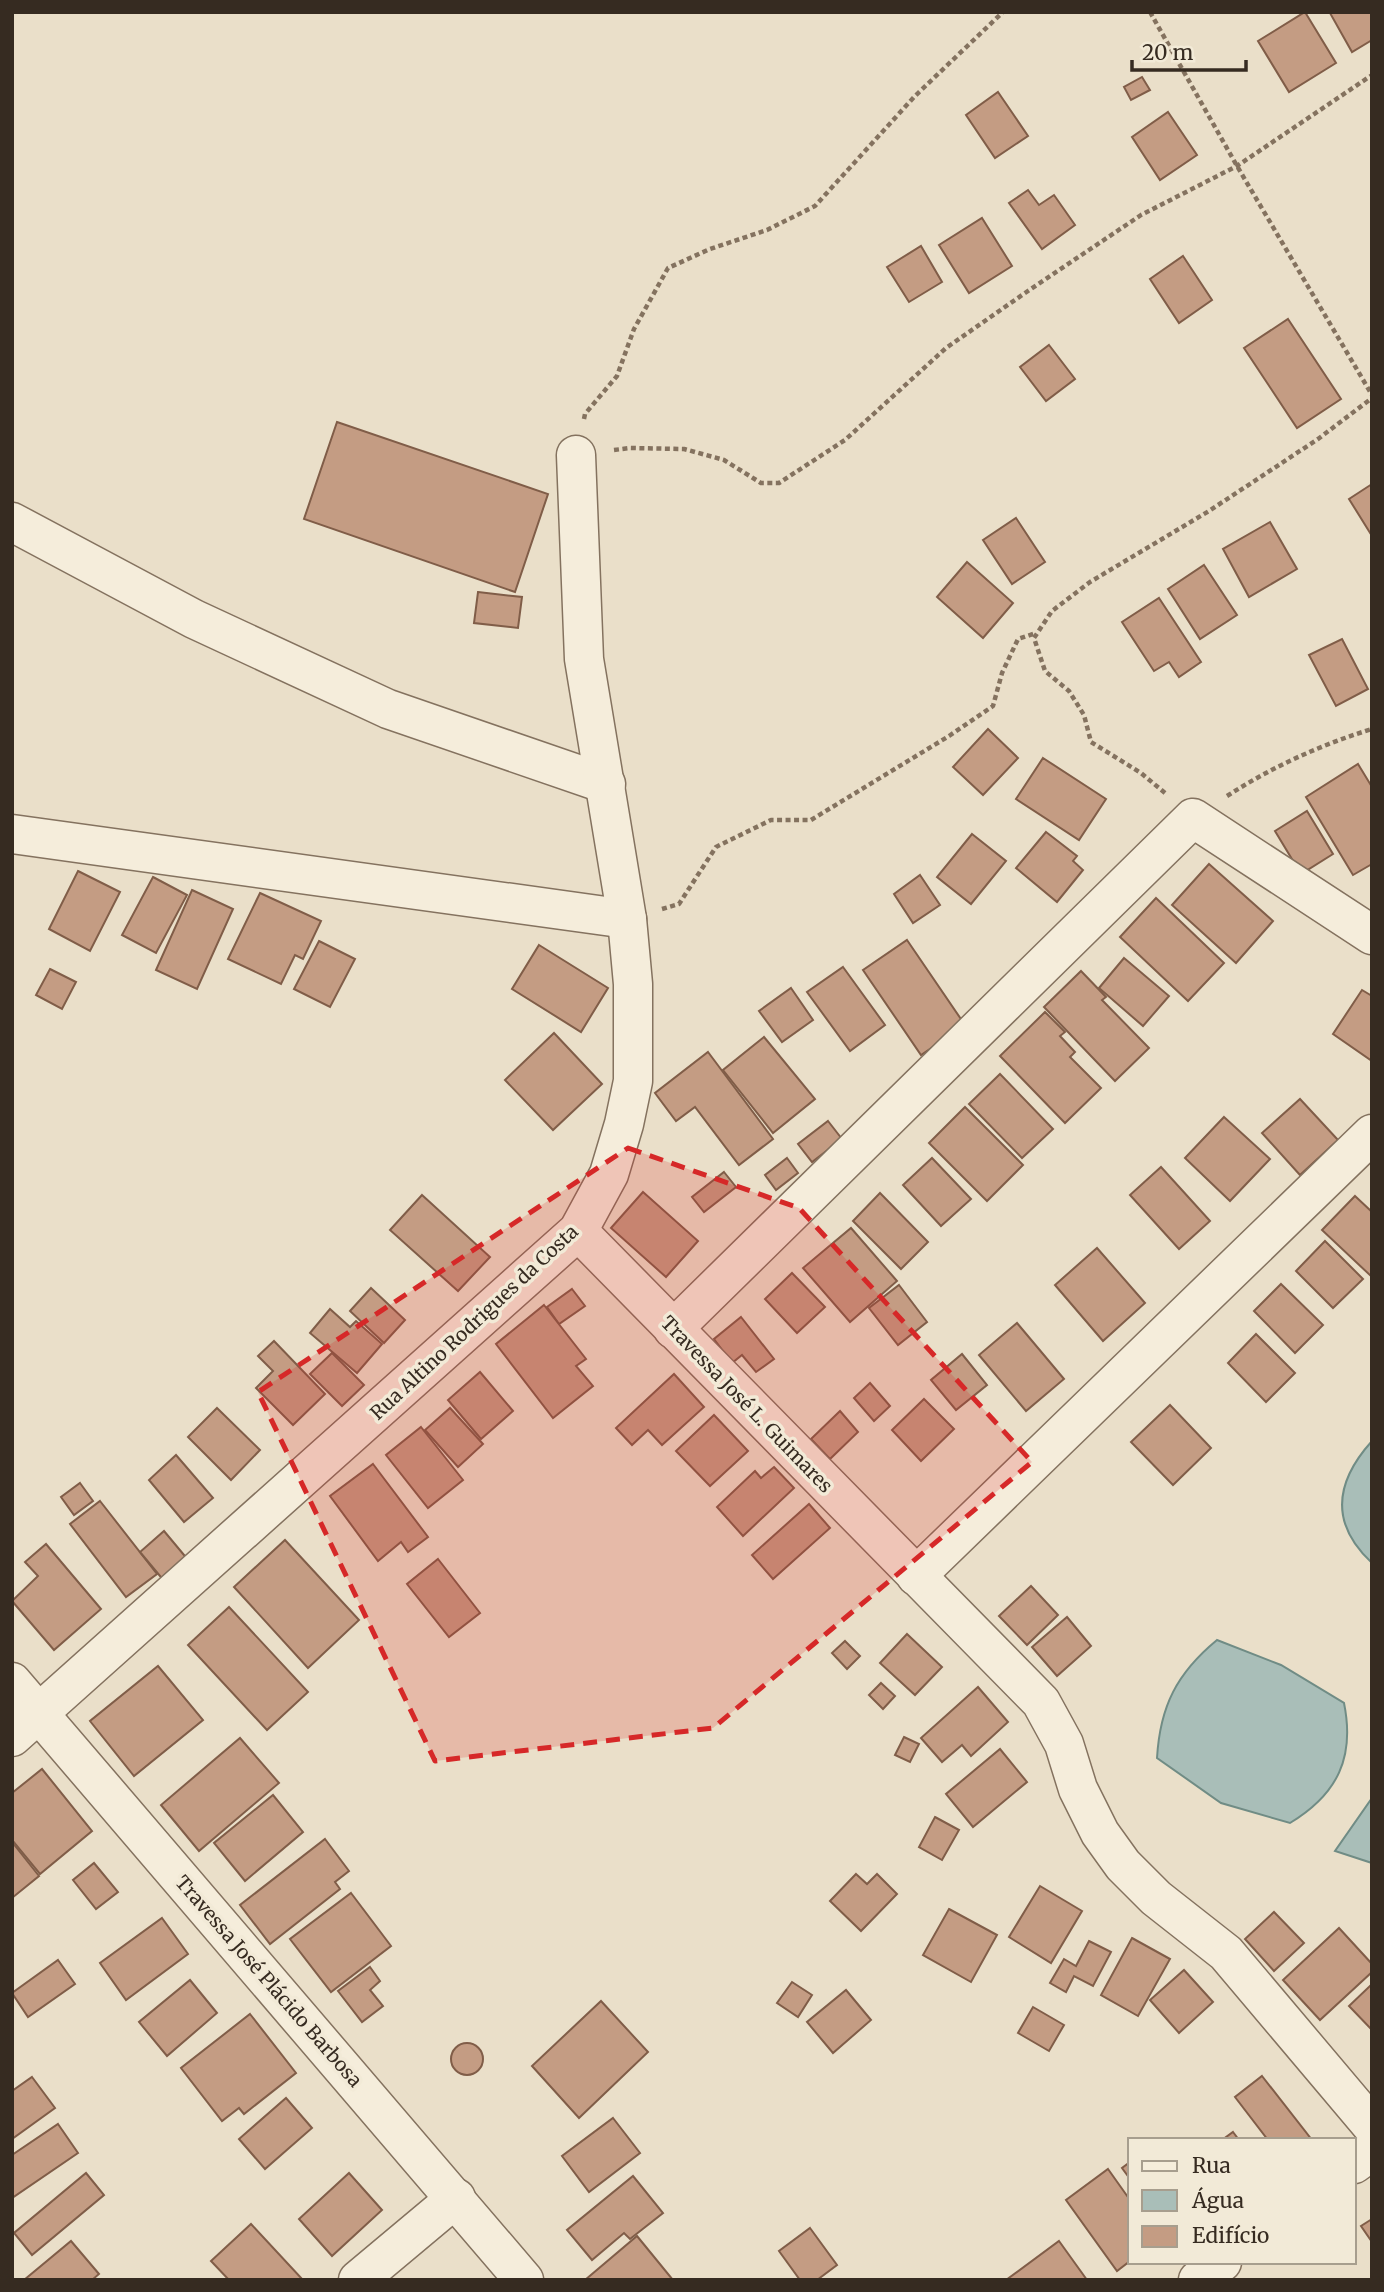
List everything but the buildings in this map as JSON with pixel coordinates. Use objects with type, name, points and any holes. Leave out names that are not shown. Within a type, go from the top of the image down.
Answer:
[{"type":"street","name":"Rua Altino Rodrigues da Costa","points":[[26,1726],[578,1231],[610,1174],[633,1081],[633,984],[628,919],[584,659],[576,455]]},
{"type":"street","points":[[12,522],[194,618],[388,709],[606,784]]},
{"type":"street","points":[[673,1329],[1193,818],[1372,935]]},
{"type":"street","points":[[12,834],[628,919]]},
{"type":"street","points":[[916,1576],[1372,1134]]},
{"type":"street","name":"Travessa José L. Guimares","points":[[578,1231],[1041,1702],[1064,1744],[1078,1789],[1100,1833],[1123,1865],[1156,1898],[1226,1953],[1372,2126]]},
{"type":"street","name":"Travessa José Plácido Barbosa","points":[[12,1682],[26,1726],[456,2198],[524,2280]]},
{"type":"street","points":[[1356,2163],[1372,2151]]},
{"type":"street","points":[[358,2280],[456,2198]]},
{"type":"street","points":[[1198,2280],[1219,2264]]},
{"type":"path","points":[[1003,12],[915,96],[816,206],[767,230],[710,249],[668,268],[634,329],[617,376],[585,414],[576,455],[631,448],[684,449],[724,460],[761,483],[779,483],[845,440],[946,348],[1025,293],[1141,215],[1237,166],[1372,75]]},
{"type":"path","points":[[1150,12],[1372,396],[1318,439],[1209,511],[1090,582],[1052,611],[1034,638],[1045,671],[1069,691],[1084,715],[1091,742],[1141,773],[1193,818],[1257,777],[1329,742],[1372,729]]},
{"type":"path","points":[[628,919],[679,904],[716,847],[771,820],[811,820],[993,706],[1002,673],[1018,639],[1038,632]]},
{"type":"highlighted area","points":[[628,1148],[799,1208],[1032,1462],[713,1728],[435,1761],[258,1392]]},
{"type":"water","points":[[1372,1441],[1372,1563],[1349,1533],[1343,1518],[1342,1502],[1350,1472]]},
{"type":"water","points":[[1217,1640],[1281,1665],[1344,1703],[1347,1740],[1339,1772],[1320,1800],[1290,1823],[1221,1803],[1157,1758],[1162,1722],[1173,1692],[1191,1665]]},
{"type":"water","points":[[1372,1798],[1372,1863],[1335,1851]]}]
